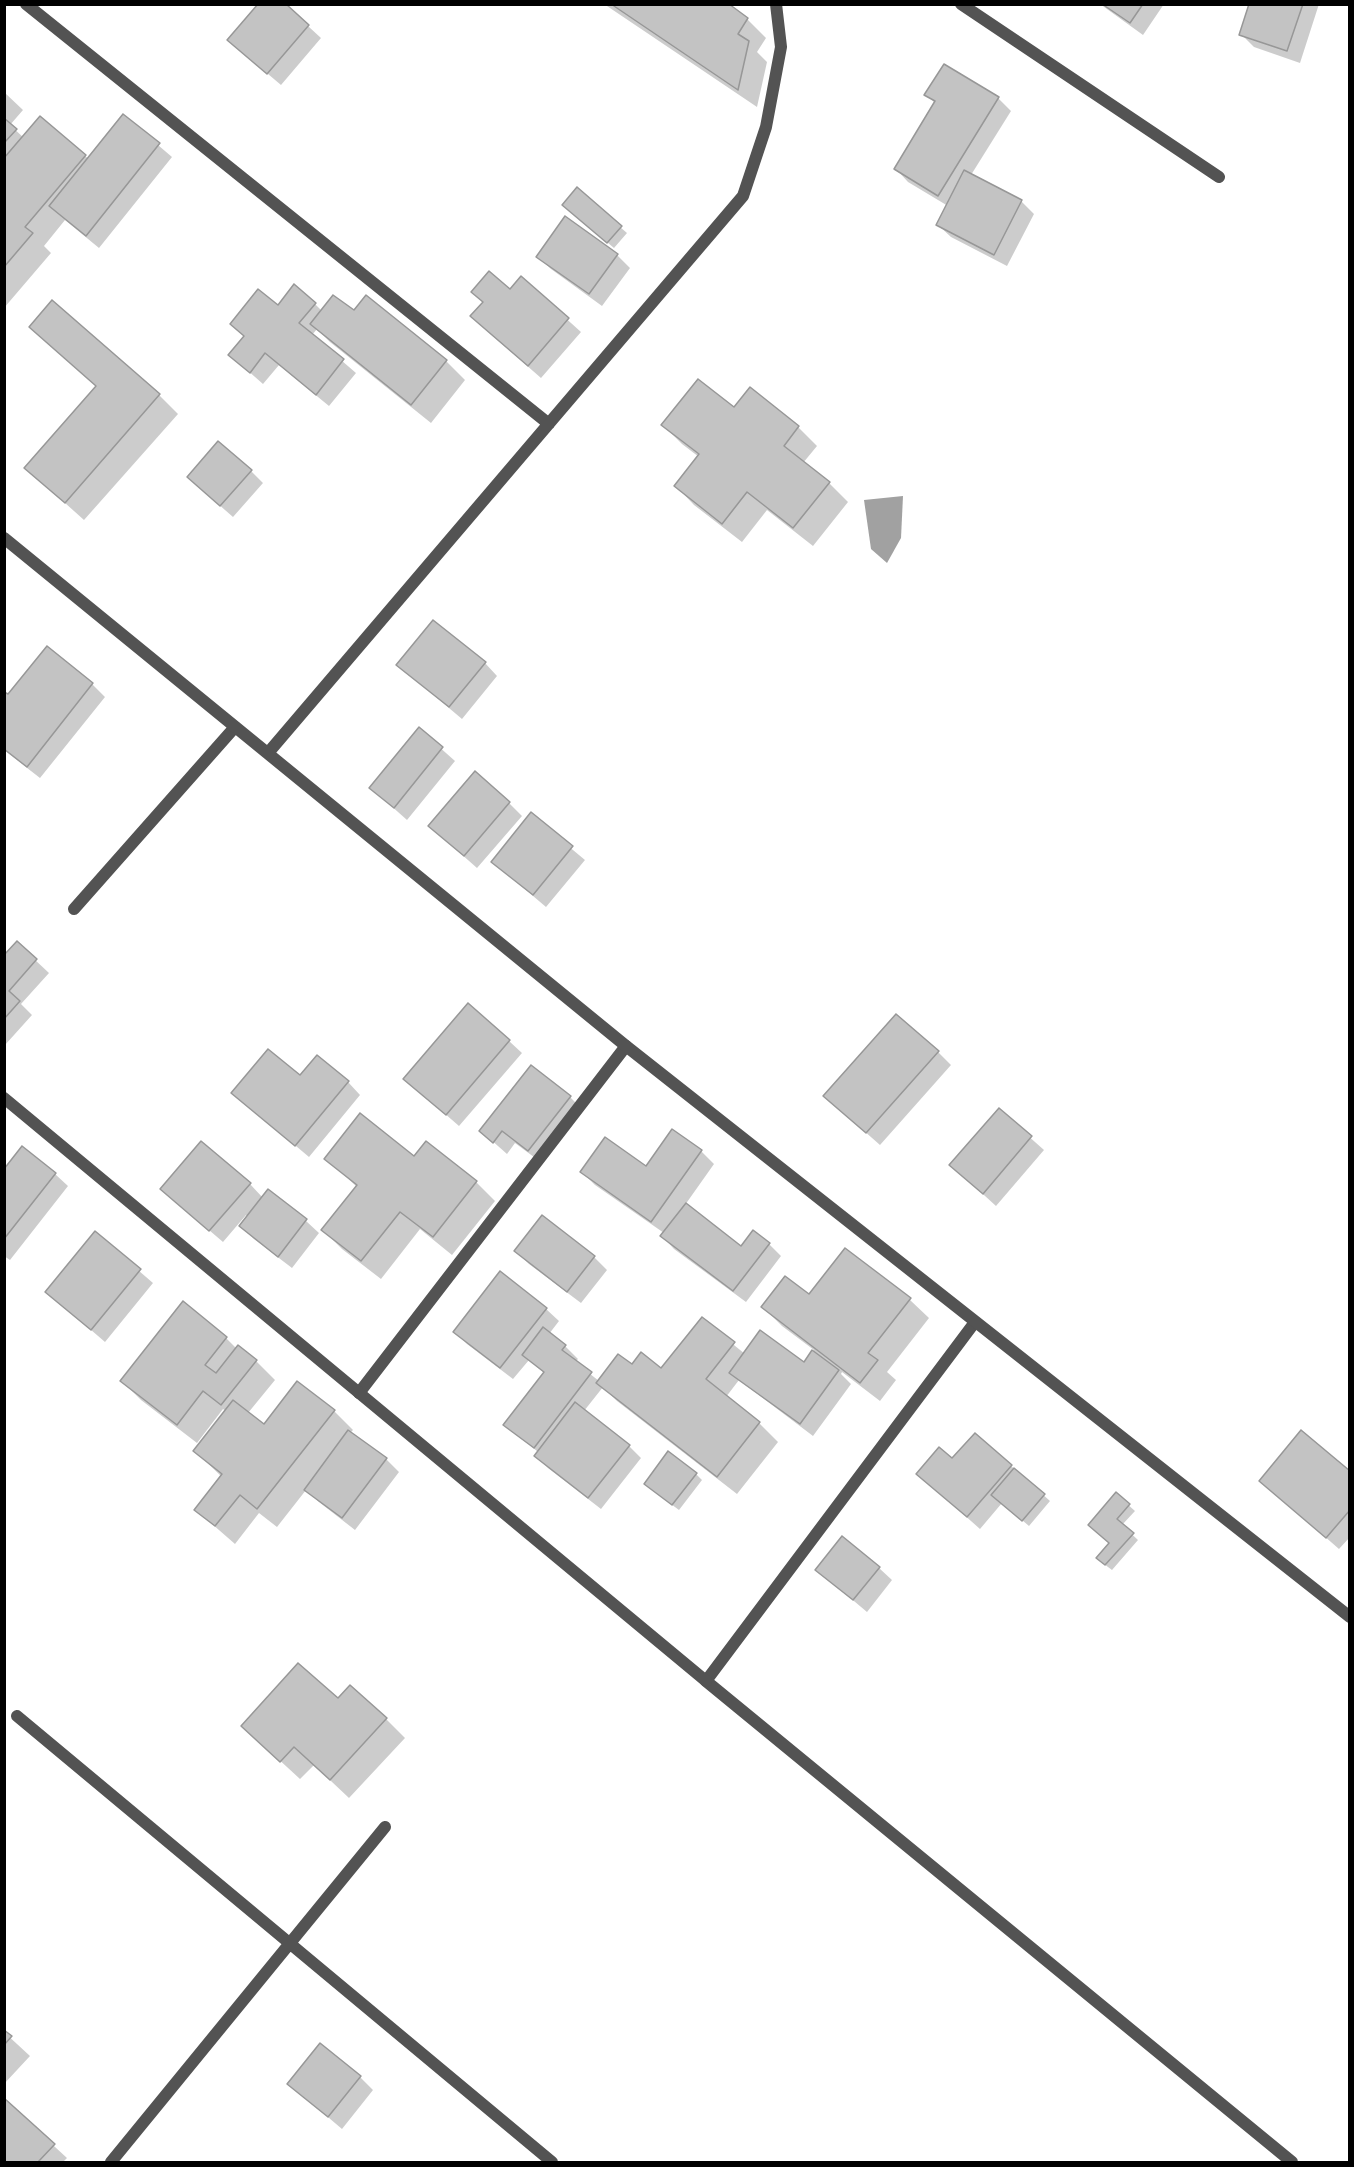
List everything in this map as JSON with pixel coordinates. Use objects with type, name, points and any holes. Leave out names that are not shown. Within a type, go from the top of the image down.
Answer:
[{"type":"street","points":[[26,4],[549,424]]},
{"type":"street","points":[[268,753],[743,196],[766,127],[781,47],[776,4]]},
{"type":"street","points":[[961,4],[1219,177]]},
{"type":"street","points":[[4,538],[626,1046],[1350,1617]]},
{"type":"street","points":[[74,909],[235,727]]},
{"type":"street","points":[[359,1393],[626,1046]]},
{"type":"street","points":[[4,1098],[706,1681],[1293,2163]]},
{"type":"street","points":[[706,1681],[975,1322]]},
{"type":"street","points":[[17,1716],[552,2163]]},
{"type":"street","points":[[111,2163],[385,1827]]},
{"type":"shaded area","points":[[903,496],[901,538],[887,563],[871,549],[864,500]]},
{"type":"building","points":[[258,4],[286,4],[309,25],[267,74],[227,40]]},
{"type":"building","points":[[611,4],[729,4],[748,18],[738,34],[749,41],[738,90]]},
{"type":"building","points":[[1102,4],[1143,4],[1130,23]]},
{"type":"building","points":[[1249,4],[1303,4],[1287,51],[1239,35]]},
{"type":"building","points":[[944,64],[999,97],[938,196],[894,169],[935,101],[924,95]]},
{"type":"building","points":[[123,114],[160,143],[86,236],[49,206]]},
{"type":"building","points":[[40,116],[86,155],[25,227],[33,233],[4,267],[4,158]]},
{"type":"building","points":[[4,118],[17,129],[4,143]]},
{"type":"building","points":[[964,170],[1022,200],[994,255],[936,225]]},
{"type":"building","points":[[577,187],[622,226],[607,243],[562,205]]},
{"type":"building","points":[[565,216],[618,254],[589,294],[536,257]]},
{"type":"building","points":[[489,271],[510,289],[521,276],[569,318],[528,366],[470,316],[483,302],[471,292]]},
{"type":"building","points":[[294,284],[316,303],[299,323],[344,359],[316,395],[265,353],[250,373],[228,355],[244,336],[230,324],[258,289],[278,305]]},
{"type":"building","points":[[333,295],[354,310],[366,295],[447,360],[411,405],[310,324]]},
{"type":"building","points":[[52,300],[160,394],[65,503],[24,468],[96,386],[29,327]]},
{"type":"building","points":[[698,379],[734,407],[750,387],[799,426],[784,446],[830,482],[793,528],[747,492],[722,524],[674,486],[699,454],[661,425]]},
{"type":"building","points":[[218,441],[252,470],[220,506],[187,477]]},
{"type":"building","points":[[433,620],[486,662],[449,707],[396,665]]},
{"type":"building","points":[[47,646],[93,683],[27,767],[4,749],[4,692],[8,694]]},
{"type":"building","points":[[419,727],[443,747],[394,808],[369,788]]},
{"type":"building","points":[[475,771],[510,802],[464,856],[428,826]]},
{"type":"building","points":[[531,812],[573,846],[533,895],[491,862]]},
{"type":"building","points":[[17,941],[37,959],[9,991],[20,1001],[4,1019],[4,955]]},
{"type":"building","points":[[468,1003],[510,1040],[446,1115],[403,1079]]},
{"type":"building","points":[[896,1014],[939,1051],[866,1133],[823,1096]]},
{"type":"building","points":[[268,1049],[300,1075],[317,1055],[349,1081],[295,1146],[231,1093]]},
{"type":"building","points":[[531,1065],[571,1096],[528,1151],[502,1131],[493,1143],[479,1131]]},
{"type":"building","points":[[999,1108],[1032,1136],[983,1194],[949,1165]]},
{"type":"building","points":[[360,1113],[414,1156],[426,1141],[477,1181],[433,1237],[400,1212],[361,1261],[321,1230],[357,1185],[324,1159]]},
{"type":"building","points":[[672,1129],[702,1150],[651,1222],[580,1172],[605,1137],[646,1166]]},
{"type":"building","points":[[201,1141],[251,1183],[209,1231],[160,1189]]},
{"type":"building","points":[[22,1146],[56,1173],[4,1239],[4,1169]]},
{"type":"building","points":[[268,1189],[307,1219],[278,1257],[239,1226]]},
{"type":"building","points":[[686,1203],[741,1246],[753,1230],[770,1243],[733,1291],[660,1236]]},
{"type":"building","points":[[542,1215],[595,1256],[567,1292],[514,1251]]},
{"type":"building","points":[[95,1231],[141,1269],[91,1330],[45,1292]]},
{"type":"building","points":[[845,1248],[911,1298],[868,1353],[878,1360],[860,1383],[761,1307],[785,1276],[809,1294]]},
{"type":"building","points":[[500,1271],[547,1308],[500,1368],[453,1332]]},
{"type":"building","points":[[183,1301],[227,1337],[205,1365],[216,1373],[238,1345],[257,1360],[221,1405],[203,1391],[177,1425],[120,1381]]},
{"type":"building","points":[[702,1317],[735,1342],[706,1379],[760,1422],[717,1477],[596,1383],[618,1354],[632,1364],[641,1352],[661,1368]]},
{"type":"building","points":[[543,1327],[566,1345],[562,1350],[592,1372],[534,1448],[503,1425],[544,1372],[522,1355]]},
{"type":"building","points":[[760,1330],[804,1362],[812,1350],[839,1370],[800,1424],[729,1373]]},
{"type":"building","points":[[297,1381],[335,1410],[257,1509],[240,1495],[215,1526],[194,1510],[222,1474],[193,1451],[233,1400],[264,1424]]},
{"type":"building","points":[[575,1402],[630,1445],[588,1498],[534,1456]]},
{"type":"building","points":[[348,1430],[387,1458],[342,1518],[304,1490]]},
{"type":"building","points":[[1301,1430],[1350,1471],[1350,1510],[1326,1538],[1259,1481]]},
{"type":"building","points":[[975,1433],[1012,1465],[967,1517],[916,1474],[939,1447],[952,1458]]},
{"type":"building","points":[[668,1451],[697,1473],[672,1505],[644,1484]]},
{"type":"building","points":[[1014,1468],[1045,1494],[1022,1521],[991,1495]]},
{"type":"building","points":[[1116,1492],[1130,1504],[1117,1519],[1134,1533],[1105,1565],[1096,1558],[1109,1543],[1088,1525]]},
{"type":"building","points":[[842,1536],[880,1567],[853,1600],[815,1570]]},
{"type":"building","points":[[298,1663],[338,1698],[350,1685],[387,1718],[330,1780],[294,1747],[280,1762],[241,1726]]},
{"type":"building","points":[[4,2030],[12,2036],[4,2045]]},
{"type":"building","points":[[320,2043],[361,2076],[328,2117],[287,2084]]},
{"type":"building","points":[[4,2098],[55,2144],[38,2162],[4,2162]]}]
